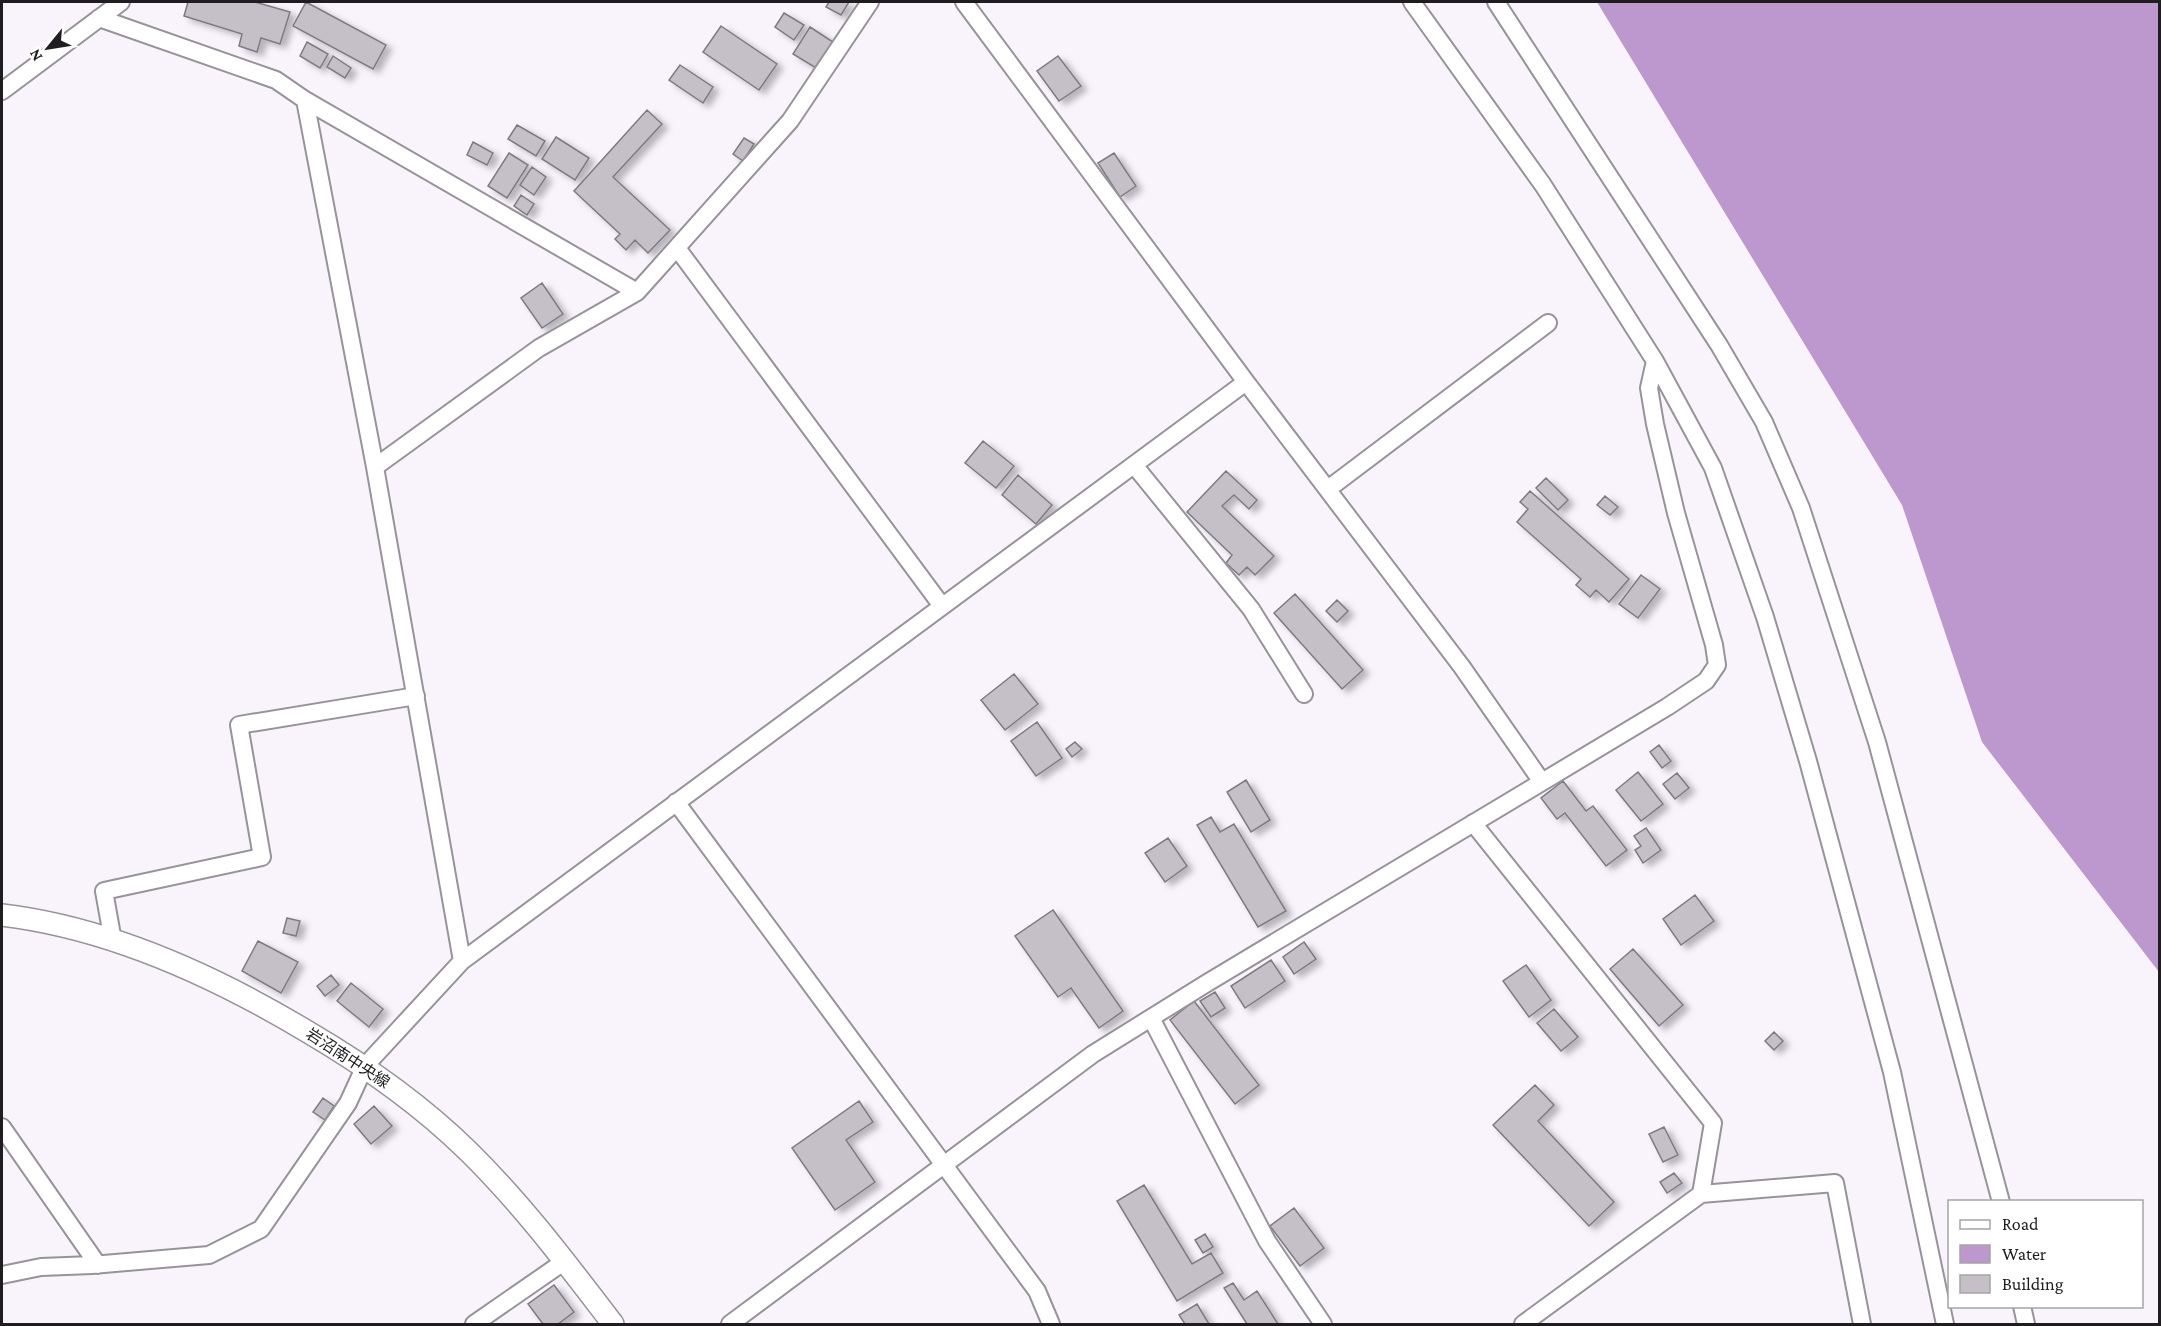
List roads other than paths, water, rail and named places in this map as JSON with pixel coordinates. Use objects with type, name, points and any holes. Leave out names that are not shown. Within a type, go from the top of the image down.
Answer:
[{"type":"street","points":[[2,91],[121,2]]},
{"type":"street","points":[[375,467],[539,348],[637,292],[790,121],[870,2]]},
{"type":"street","points":[[964,2],[1246,382],[1462,667],[1542,782]]},
{"type":"street","points":[[1412,2],[1543,185],[1655,361],[1713,468],[1765,617],[1808,761],[1892,1072],[1945,1324]]},
{"type":"street","points":[[1496,2],[1719,345],[1764,422],[1801,508],[1877,742],[2000,1200]]},
{"type":"street","points":[[99,18],[276,80],[304,100],[637,292]]},
{"type":"street","points":[[304,100],[375,467],[462,961]]},
{"type":"street","points":[[677,248],[942,606]]},
{"type":"street","points":[[1328,489],[1548,323]]},
{"type":"street","points":[[730,1324],[1093,1054],[1706,681],[1717,665],[1714,645],[1676,513],[1655,424],[1649,388],[1655,361]]},
{"type":"street","points":[[2,1275],[41,1267],[98,1265],[209,1255],[261,1229],[348,1103],[365,1066],[462,961],[1246,382]]},
{"type":"street","points":[[1134,465],[1251,609],[1304,694]]},
{"type":"street","points":[[113,941],[104,891],[262,857],[239,725],[416,696]]},
{"type":"street","points":[[676,802],[1037,1291],[1051,1324]]},
{"type":"street","points":[[1473,823],[1713,1123],[1701,1194]]},
{"type":"street","name":"岩沼南中央線","points":[[2,915],[92,933],[215,980],[277,1013],[365,1066],[418,1106],[467,1150],[515,1200],[613,1324]]},
{"type":"street","points":[[1151,1018],[1267,1241],[1323,1324]]},
{"type":"street","points":[[2,1127],[98,1265]]},
{"type":"street","points":[[1523,1324],[1701,1194],[1836,1183],[1862,1324]]},
{"type":"street","points":[[474,1324],[565,1261]]},
{"type":"street","points":[[2022,1308],[2026,1324]]},
{"type":"water","points":[[1597,2],[2159,2],[2159,972],[1982,742],[1902,505]]}]
